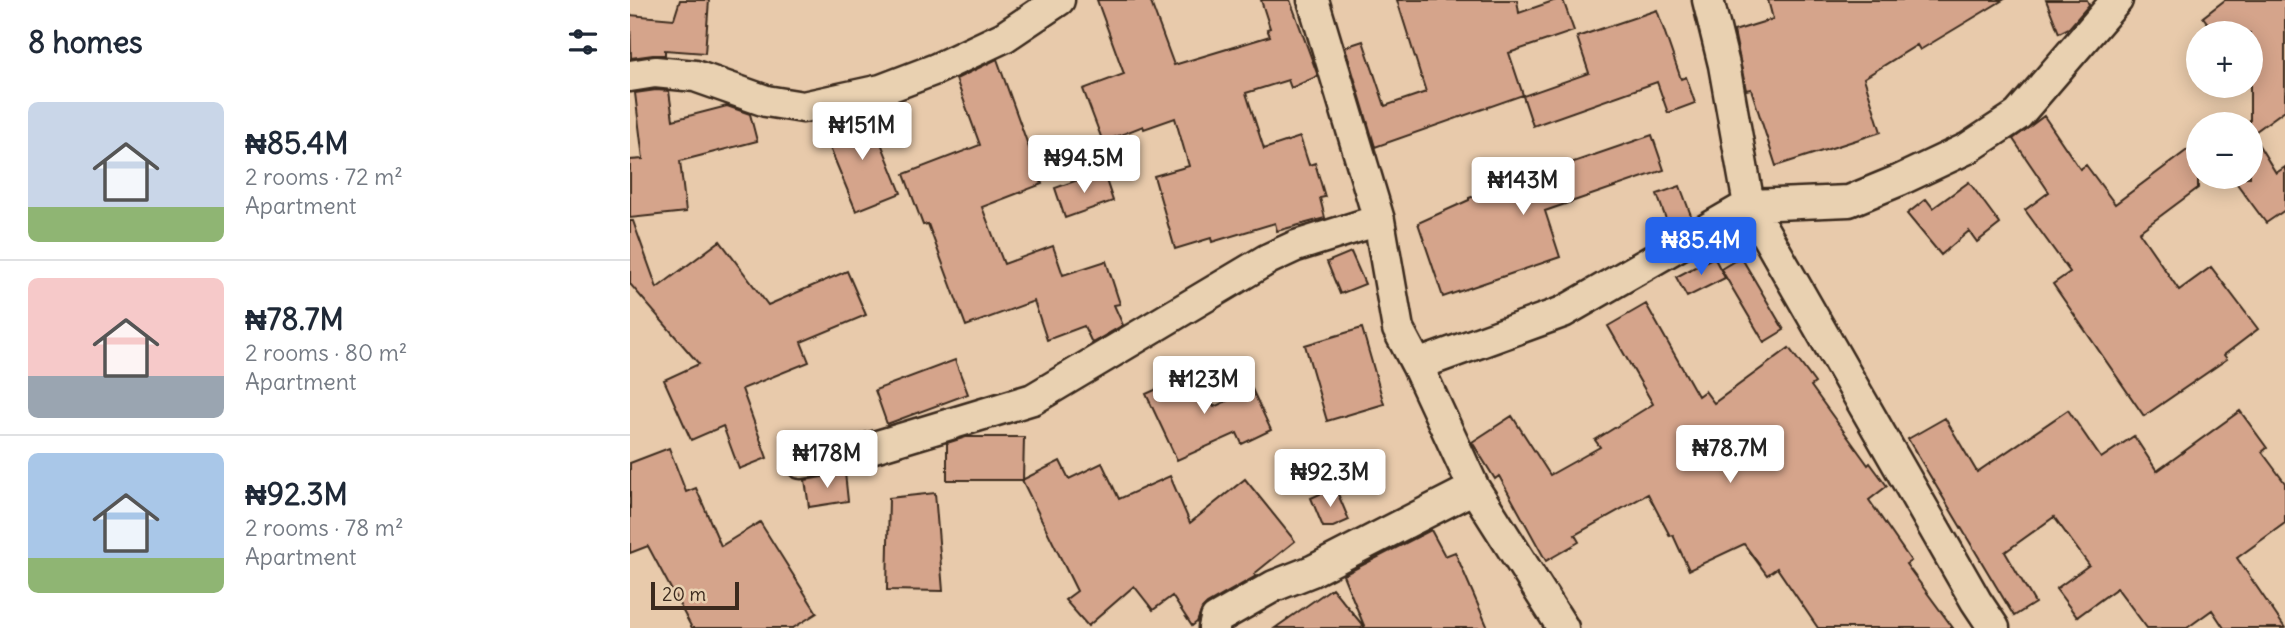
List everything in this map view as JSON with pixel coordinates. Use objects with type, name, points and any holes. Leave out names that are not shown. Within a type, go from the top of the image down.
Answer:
[{"type":"street","points":[[630,76],[654,72],[695,76],[766,101],[803,107],[881,90],[936,69],[1004,37],[1059,0]]},
{"type":"street","points":[[1313,0],[1379,220],[1398,329],[1418,365],[1474,488],[1563,628]]},
{"type":"street","points":[[1708,0],[1724,65],[1749,205],[1994,628]]},
{"type":"street","points":[[1418,365],[1563,312],[1749,205],[1849,201],[1968,148],[2018,115],[2116,0]]},
{"type":"street","points":[[801,463],[851,454],[1032,399],[1268,259],[1296,246],[1379,220]]},
{"type":"street","points":[[1211,625],[1274,586],[1312,571],[1474,488]]},
{"type":"building","points":[[680,0],[709,0],[705,53],[665,50],[665,55],[631,58],[630,15],[674,19]]},
{"type":"building","points":[[1097,0],[1150,0],[1174,65],[1270,36],[1261,0],[1290,0],[1318,76],[1291,88],[1288,80],[1246,93],[1264,149],[1300,137],[1309,165],[1315,163],[1325,197],[1320,198],[1325,218],[1277,231],[1275,223],[1212,242],[1211,238],[1175,249],[1154,176],[1189,166],[1175,118],[1144,129],[1143,126],[1103,142],[1083,89],[1124,74]]},
{"type":"building","points":[[1397,0],[1517,0],[1519,13],[1563,0],[1574,31],[1509,53],[1523,95],[1375,147],[1345,47],[1363,41],[1385,106],[1426,92]]},
{"type":"building","points":[[1768,0],[2003,0],[1920,50],[1917,45],[1864,78],[1881,132],[1776,166],[1751,89],[1746,90],[1734,31],[1773,19]]},
{"type":"building","points":[[2046,0],[2087,0],[2089,5],[2069,28],[2059,33]]},
{"type":"building","points":[[2225,0],[2285,0],[2285,110],[2263,126],[2263,112],[2250,112],[2250,98],[2263,98],[2263,21],[2206,21],[2203,17]]},
{"type":"building","points":[[1657,10],[1681,79],[1686,77],[1695,103],[1668,113],[1657,82],[1533,126],[1523,96],[1589,73],[1577,37]]},
{"type":"building","points":[[997,59],[1042,184],[982,207],[1004,264],[1053,246],[1063,275],[1106,261],[1120,304],[1114,305],[1123,325],[1092,343],[1084,326],[1047,340],[1034,301],[966,326],[928,224],[923,225],[904,174],[980,145],[956,79]]},
{"type":"building","points":[[669,91],[673,120],[727,106],[750,114],[757,141],[680,161],[686,212],[630,218],[630,160],[643,159],[635,93]]},
{"type":"building","points":[[869,113],[901,193],[856,211],[823,131]]},
{"type":"building","points":[[2044,116],[2080,169],[2086,165],[2115,204],[2186,151],[2186,189],[2197,189],[2139,232],[2179,290],[2211,267],[2258,329],[2224,355],[2227,359],[2144,416],[2053,284],[2070,272],[2025,210],[2049,192],[2013,139]]},
{"type":"building","points":[[1652,135],[1664,170],[1545,211],[1560,257],[1443,297],[1418,223],[1469,198]]},
{"type":"building","points":[[2263,152],[2276,173],[2285,167],[2285,210],[2266,223],[2241,189],[2263,189]]},
{"type":"building","points":[[1103,171],[1113,201],[1065,218],[1055,188]]},
{"type":"building","points":[[1969,182],[2000,224],[1977,242],[1969,231],[1941,255],[1907,214],[1926,199],[1933,208]]},
{"type":"building","points":[[1680,186],[1692,218],[1670,230],[1657,194]]},
{"type":"building","points":[[630,221],[633,221],[657,288],[720,241],[768,305],[847,271],[866,315],[801,342],[809,362],[742,389],[767,458],[739,469],[723,426],[691,440],[664,380],[699,364],[630,284]]},
{"type":"building","points":[[1351,252],[1365,284],[1340,294],[1327,262]]},
{"type":"building","points":[[1714,257],[1725,278],[1687,297],[1676,277]]},
{"type":"building","points":[[1741,257],[1784,330],[1764,342],[1721,269]]},
{"type":"building","points":[[1646,304],[1698,396],[1705,391],[1714,403],[1789,348],[1815,383],[1811,386],[1868,465],[1870,463],[1887,486],[1869,500],[1911,561],[1906,564],[1953,628],[1818,628],[1777,568],[1767,575],[1744,544],[1689,570],[1673,535],[1670,536],[1648,494],[1575,535],[1579,542],[1546,561],[1499,476],[1495,479],[1472,442],[1512,416],[1550,475],[1600,447],[1595,440],[1653,404],[1608,326]]},
{"type":"building","points":[[1362,328],[1384,404],[1327,421],[1305,345]]},
{"type":"building","points":[[955,360],[968,394],[887,424],[875,390]]},
{"type":"building","points":[[1197,371],[1214,407],[1252,389],[1271,430],[1242,444],[1237,433],[1177,460],[1146,394]]},
{"type":"building","points":[[2068,410],[2101,458],[2134,436],[2157,471],[2240,411],[2267,448],[2262,452],[2285,483],[2285,523],[2237,558],[2285,628],[2224,628],[2212,610],[2187,628],[2147,628],[2117,588],[2077,617],[2056,589],[2089,565],[2054,517],[2005,552],[2035,603],[2014,616],[1908,439],[1945,418],[1977,472]]},
{"type":"building","points":[[966,437],[1024,437],[1023,480],[947,480],[947,443]]},
{"type":"building","points":[[669,448],[686,492],[696,488],[721,546],[760,522],[817,613],[793,628],[692,628],[648,546],[630,553],[630,463]]},
{"type":"building","points":[[1060,461],[1069,479],[1102,463],[1119,499],[1170,476],[1190,523],[1245,479],[1295,541],[1254,574],[1256,576],[1207,604],[1192,626],[1172,596],[1153,610],[1134,586],[1088,626],[1065,600],[1077,591],[1022,480]]},
{"type":"building","points":[[845,473],[848,501],[809,507],[805,480]]},
{"type":"building","points":[[1335,487],[1349,520],[1333,527],[1323,527],[1311,498]]},
{"type":"building","points":[[935,493],[943,591],[887,590],[889,498]]},
{"type":"building","points":[[1431,530],[1445,556],[1455,552],[1488,628],[1365,628],[1343,575]]},
{"type":"building","points":[[1332,588],[1365,628],[1275,628]]}]
